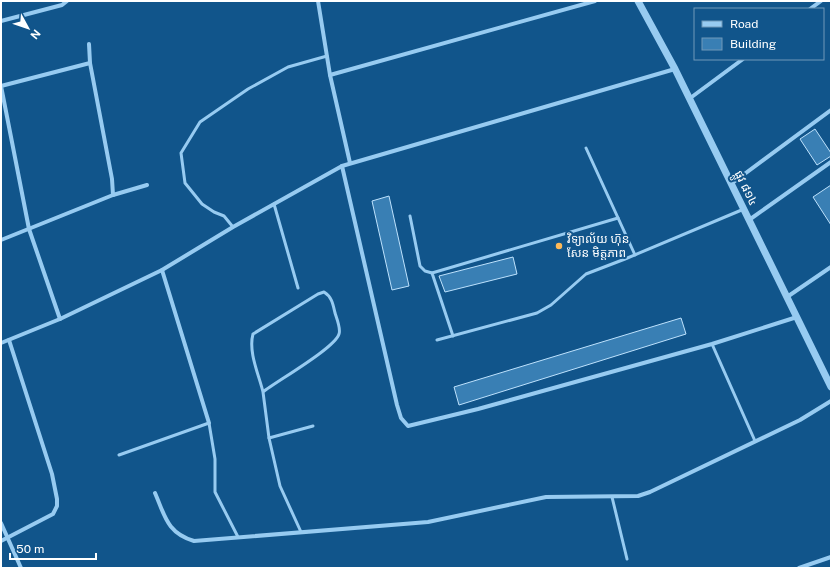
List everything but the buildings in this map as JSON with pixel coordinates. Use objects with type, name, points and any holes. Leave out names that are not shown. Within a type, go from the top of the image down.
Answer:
[{"type":"street","points":[[1,21],[67,1]]},
{"type":"street","points":[[318,1],[330,75],[350,163]]},
{"type":"street","points":[[330,75],[595,1]]},
{"type":"street","name":"ផ្លូវ ៨១៤","points":[[638,1],[675,69],[831,387]]},
{"type":"street","points":[[811,8],[821,1]]},
{"type":"street","points":[[89,44],[90,63],[112,179],[113,195]]},
{"type":"street","points":[[689,99],[742,60]]},
{"type":"street","points":[[60,319],[30,229],[1,86],[90,63]]},
{"type":"street","points":[[1,343],[60,319],[162,270],[233,227],[342,166],[675,69]]},
{"type":"street","points":[[731,184],[831,110]]},
{"type":"street","points":[[749,220],[831,162]]},
{"type":"street","points":[[342,166],[397,405],[401,418],[408,426],[478,409],[712,344],[797,317]]},
{"type":"street","points":[[1,240],[113,195],[147,185]]},
{"type":"street","points":[[787,297],[831,266]]},
{"type":"street","points":[[162,270],[209,423]]},
{"type":"street","points":[[1,540],[8,538],[53,514],[57,506],[57,498],[52,474],[9,340]]},
{"type":"street","points":[[155,493],[168,524],[174,532],[184,538],[194,541],[428,522],[546,497],[638,496],[650,492],[755,440],[800,420],[831,401]]},
{"type":"street","points":[[1,523],[21,568]]},
{"type":"street","points":[[800,568],[831,556]]},
{"type":"lane","points":[[233,227],[224,216],[214,212],[202,204],[185,182],[181,153],[200,122],[248,89],[288,68],[327,56]]},
{"type":"lane","points":[[586,148],[635,255]]},
{"type":"lane","points":[[274,204],[298,288]]},
{"type":"lane","points":[[437,340],[537,313],[551,305],[586,274],[744,209]]},
{"type":"lane","points":[[410,216],[420,266],[425,271],[432,273],[618,218]]},
{"type":"lane","points":[[432,273],[453,336]]},
{"type":"lane","points":[[263,392],[325,350],[337,338],[340,332],[332,300],[324,292],[318,294],[253,334],[251,341],[263,392],[269,438],[280,486],[301,532]]},
{"type":"lane","points":[[712,344],[755,440]]},
{"type":"lane","points":[[119,455],[209,423],[215,459],[215,492],[238,537]]},
{"type":"lane","points":[[269,438],[314,426]]},
{"type":"lane","points":[[612,497],[627,559]]},
{"type":"place","name":"វិទ្យាល័យ ហ៊ុន សែន មិត្តភាព","points":[[559,246]]}]
